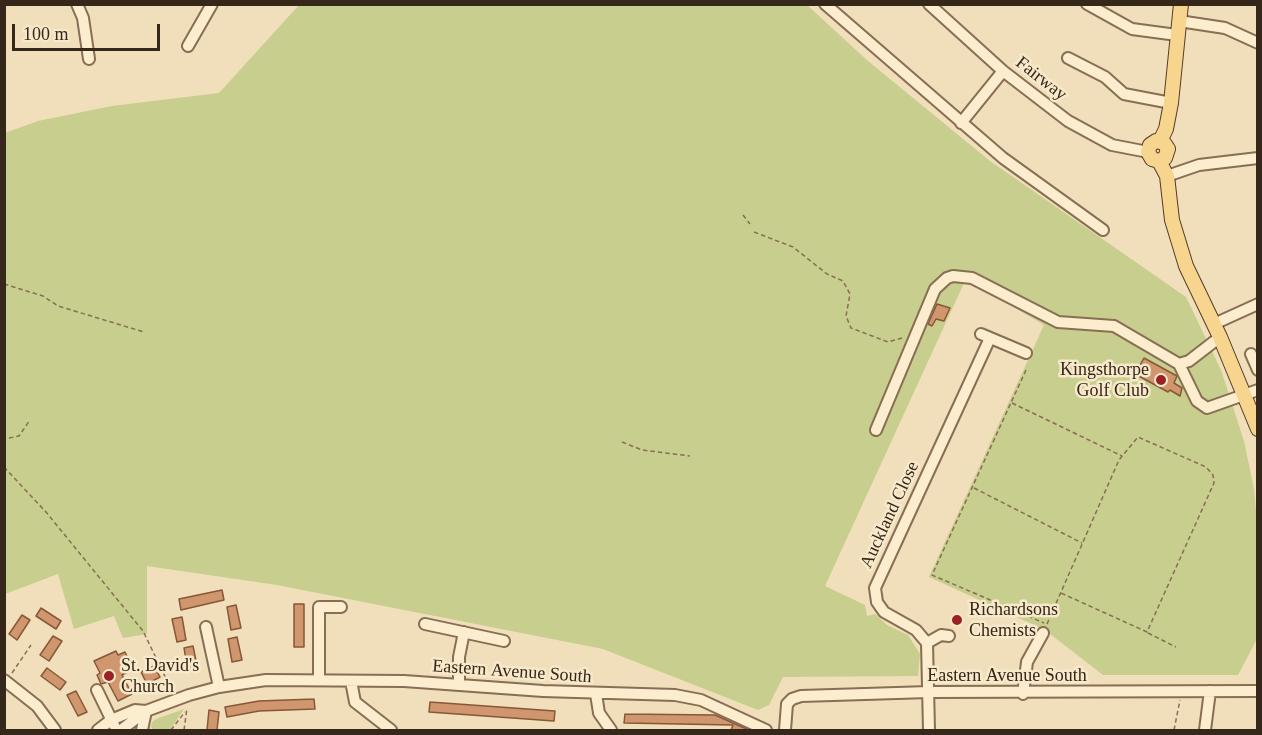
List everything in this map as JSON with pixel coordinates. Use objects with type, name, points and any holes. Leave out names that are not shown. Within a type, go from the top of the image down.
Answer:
[{"type":"main road","points":[[1181,4],[1171,103],[1166,129],[1160,141],[1166,146],[1168,153],[1154,156],[1167,176],[1172,220],[1186,266],[1251,392],[1257,429]]},
{"type":"street","points":[[77,4],[83,18],[89,59]]},
{"type":"street","points":[[188,46],[212,4]]},
{"type":"street","points":[[825,4],[1003,158],[1103,230]]},
{"type":"street","name":"Fairway","points":[[928,4],[1003,71],[1086,132],[1112,145],[1154,156]]},
{"type":"street","points":[[1087,4],[1132,29],[1225,28],[1257,43]]},
{"type":"street","points":[[1068,58],[1105,77],[1124,94],[1171,103]]},
{"type":"street","points":[[961,123],[1003,71]]},
{"type":"street","points":[[1167,176],[1199,165],[1257,158]]},
{"type":"street","points":[[876,430],[935,289],[946,278],[953,276],[972,278],[1058,322],[1114,326],[1179,364],[1197,401],[1207,408],[1251,392]]},
{"type":"street","points":[[1179,364],[1189,361],[1200,352],[1217,330],[1257,304]]},
{"type":"street","name":"Auckland Close","points":[[927,643],[916,630],[884,612],[877,602],[875,588],[990,338],[1026,353]]},
{"type":"street","points":[[1251,354],[1257,370]]},
{"type":"street","points":[[320,680],[319,608],[341,607]]},
{"type":"street","points":[[425,624],[504,641]]},
{"type":"street","points":[[206,627],[219,687]]},
{"type":"street","points":[[459,685],[459,657],[464,632]]},
{"type":"street","points":[[1023,694],[1027,662],[1043,633]]},
{"type":"street","points":[[929,730],[927,643],[942,635],[949,636]]},
{"type":"street","name":"Eastern Avenue South","points":[[121,730],[146,711],[219,687],[266,680],[320,680],[459,685],[596,694],[675,695],[701,700],[766,730]]},
{"type":"street","points":[[6,681],[37,706],[55,730]]},
{"type":"street","points":[[351,681],[355,702],[391,730]]},
{"type":"street","points":[[97,690],[116,730]]},
{"type":"street","points":[[1205,730],[1210,691]]},
{"type":"street","name":"Eastern Avenue South","points":[[785,730],[786,707],[796,697],[929,692],[1023,694],[1257,691]]},
{"type":"street","points":[[596,694],[599,713],[611,730]]},
{"type":"street","points":[[98,730],[111,720],[135,710],[146,711],[142,730]]},
{"type":"path","points":[[743,215],[750,224]]},
{"type":"path","points":[[754,232],[793,247],[827,274],[843,281],[850,294],[846,316],[850,328],[888,342],[904,338]]},
{"type":"path","points":[[4,284],[43,296],[58,306],[144,332]]},
{"type":"path","points":[[1026,370],[932,575],[1047,624],[1122,456],[1138,436],[1206,467],[1213,475],[1214,483],[1147,632]]},
{"type":"path","points":[[1012,403],[1122,456]]},
{"type":"path","points":[[9,438],[19,436],[30,420]]},
{"type":"path","points":[[622,442],[642,450],[690,456]]},
{"type":"path","points":[[4,467],[46,513],[143,631],[176,700]]},
{"type":"path","points":[[973,487],[1083,543]]},
{"type":"path","points":[[1061,593],[1176,647]]},
{"type":"path","points":[[6,681],[31,645]]},
{"type":"path","points":[[1174,730],[1180,702],[1179,691]]},
{"type":"path","points":[[184,730],[189,695]]},
{"type":"path","points":[[171,730],[187,710]]},
{"type":"green space","points":[[299,5],[807,5],[868,61],[990,161],[1186,297],[1221,370],[1244,441],[1254,489],[1257,523],[1257,639],[1238,675],[1103,675],[1045,630],[929,577],[1044,325],[978,286],[964,283],[825,586],[865,605],[867,616],[875,614],[887,625],[908,635],[920,654],[918,676],[783,677],[769,705],[758,710],[603,649],[277,585],[147,566],[147,634],[123,638],[114,616],[74,629],[58,574],[5,594],[5,133],[38,121],[112,106],[219,93]]},
{"type":"green space","points":[[184,709],[170,730],[153,730],[151,727],[152,722],[156,719]]},
{"type":"building","points":[[937,304],[950,308],[944,321],[936,319],[932,326],[928,324]]},
{"type":"building","name":"Kingsthorpe Golf Club","points":[[1144,358],[1177,376],[1174,383],[1182,388],[1180,396],[1135,374]]},
{"type":"building","points":[[222,590],[224,600],[181,610],[179,599]]},
{"type":"building","points":[[294,604],[304,604],[304,647],[294,647]]},
{"type":"building","points":[[236,605],[241,628],[231,630],[227,607]]},
{"type":"building","points":[[41,608],[61,621],[56,629],[36,616]]},
{"type":"building","points":[[22,615],[30,620],[17,640],[9,634]]},
{"type":"building","points":[[182,617],[186,640],[177,642],[172,619]]},
{"type":"building","points":[[53,636],[62,641],[49,661],[40,655]]},
{"type":"building","points":[[237,637],[242,660],[232,662],[228,639]]},
{"type":"building","points":[[193,646],[198,670],[188,672],[184,648]]},
{"type":"building","name":"St. David's Church","points":[[116,651],[118,655],[125,652],[133,669],[122,675],[132,694],[118,701],[108,682],[101,684],[97,675],[100,673],[94,661]]},
{"type":"building","points":[[154,666],[160,677],[147,684],[141,672]]},
{"type":"building","points":[[47,668],[66,682],[60,690],[41,676]]},
{"type":"building","points":[[76,691],[87,712],[78,716],[67,695]]},
{"type":"building","points":[[314,699],[315,709],[259,711],[227,717],[225,707],[259,701]]},
{"type":"building","points":[[430,702],[555,711],[554,721],[429,712]]},
{"type":"building","points":[[209,710],[219,712],[217,730],[207,730]]},
{"type":"building","points":[[625,714],[715,715],[749,730],[731,730],[733,725],[624,723]]},
{"type":"place","name":"Kingsthorpe Golf Club","points":[[1161,380]]},
{"type":"place","name":"Richardsons Chemists","points":[[957,620]]},
{"type":"place","name":"St. David's Church","points":[[109,676]]}]
